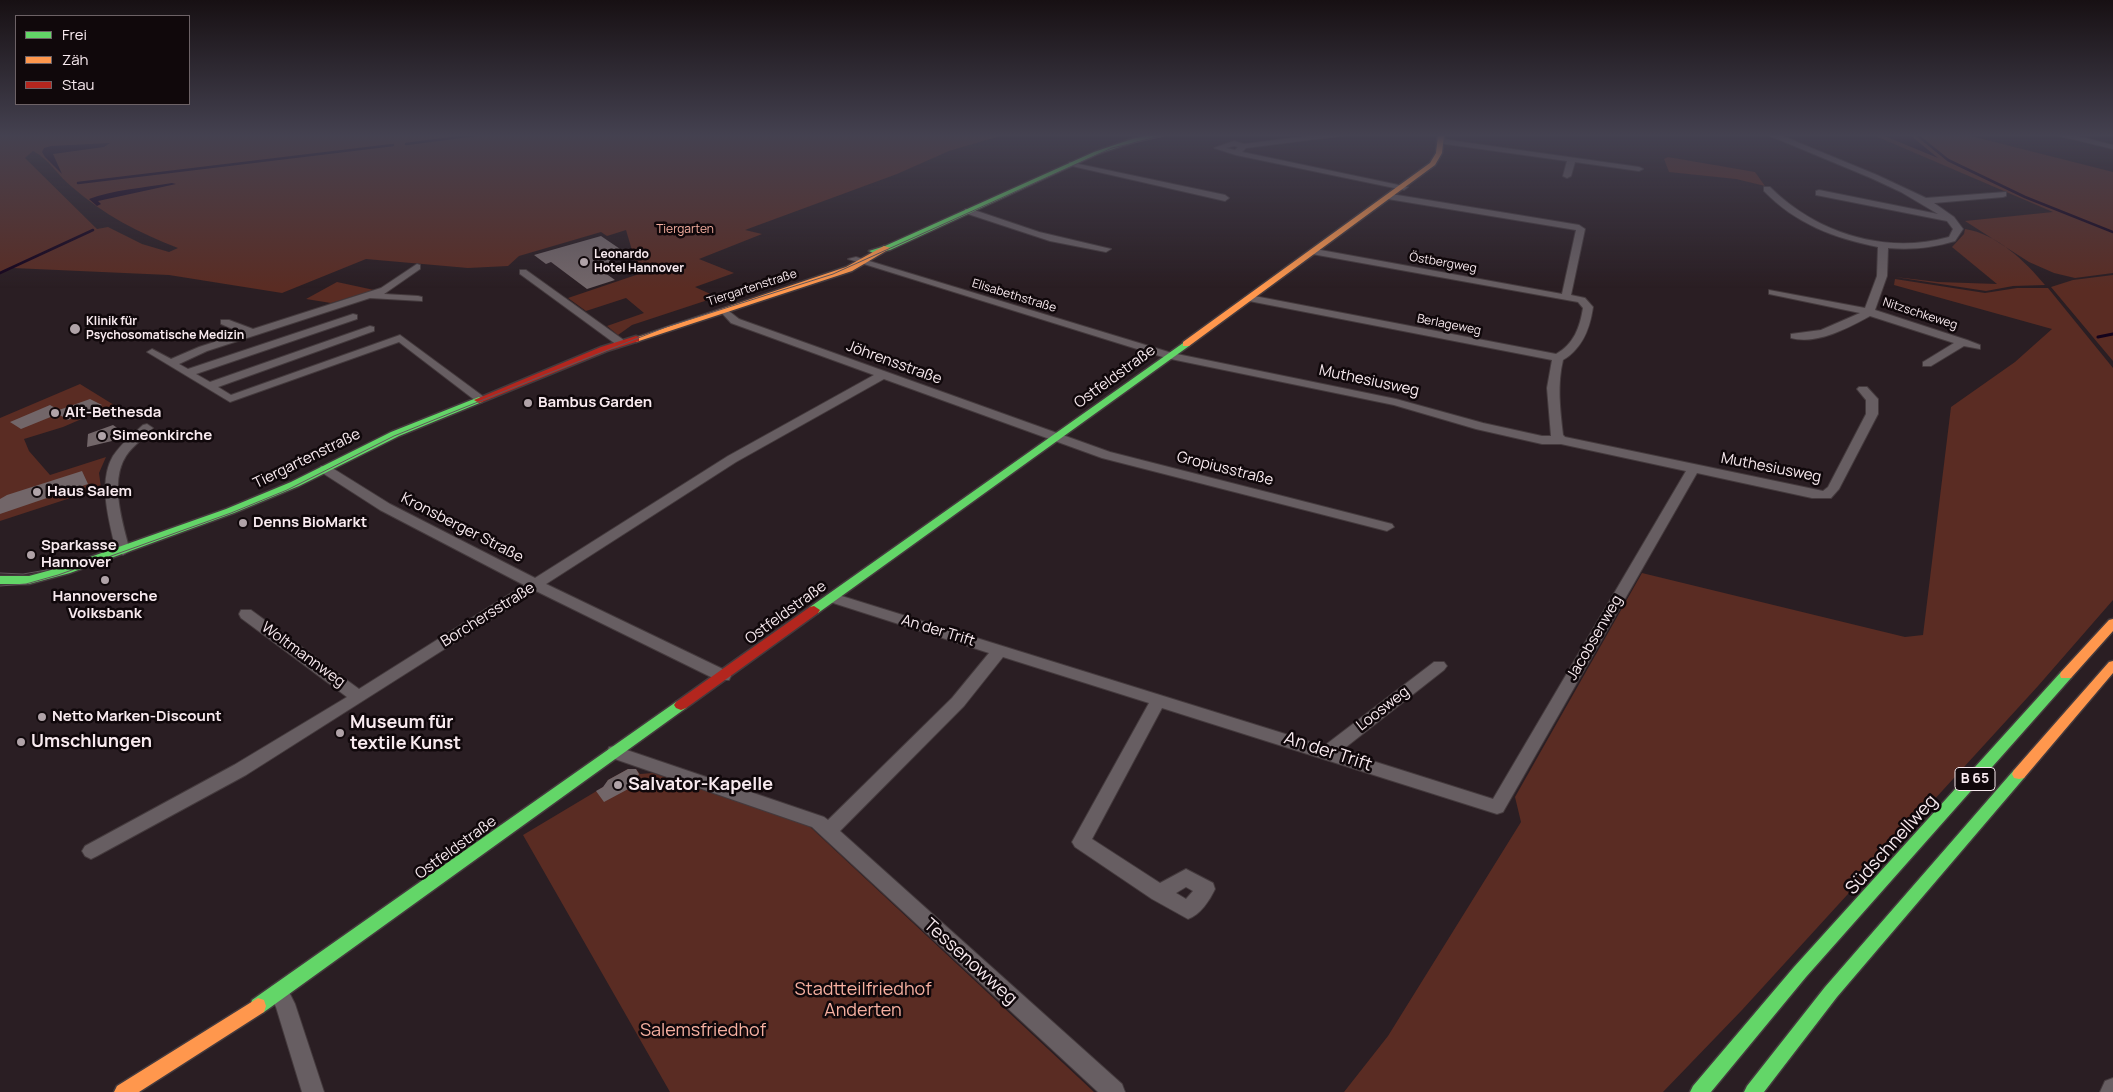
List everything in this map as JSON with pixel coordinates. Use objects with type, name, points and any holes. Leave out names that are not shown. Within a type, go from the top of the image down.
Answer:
[{"type":"main road","name":"Tiergartenstraße","points":[[621,343],[627,336],[883,252],[887,248],[1023,186]]},
{"type":"main road","name":"Ostfeldstraße","points":[[123,1092],[279,994],[1404,187]]},
{"type":"main road","name":"Tiergartenstraße","points":[[2,583],[42,577],[123,550],[257,500],[395,434],[480,399],[621,343],[634,342],[672,327],[804,286],[857,261]]},
{"type":"main road","name":"Südschnellweg","points":[[1699,1092],[1800,972],[2113,623]]},
{"type":"main road","name":"B 65","points":[[1753,1092],[1831,992],[2113,665]]},
{"type":"street","points":[[1171,186],[1225,198]]},
{"type":"street","points":[[1399,186],[1404,187]]},
{"type":"street","points":[[1767,189],[1787,208],[1813,224],[1841,235],[1883,245],[1921,247],[1943,243],[1956,234],[1958,229],[1952,219],[1926,201],[1891,186]]},
{"type":"street","points":[[1819,193],[1851,200],[1852,205],[1868,211],[1877,211],[1881,206],[1952,219]]},
{"type":"street","points":[[1926,201],[2003,194]]},
{"type":"street","points":[[1390,196],[1579,228],[1582,231],[1566,297],[1586,303],[1587,317],[1579,338],[1572,348],[1558,358],[1552,378],[1557,436],[1561,440]]},
{"type":"street","points":[[968,211],[1046,237],[1079,246],[1106,249]]},
{"type":"street","points":[[1795,336],[1804,336],[1839,327],[1869,312],[1882,276],[1883,245]]},
{"type":"street","name":"Östbergweg","points":[[1315,252],[1566,297]]},
{"type":"street","name":"Elisabethstraße","points":[[857,261],[1170,356]]},
{"type":"street","points":[[171,364],[203,349],[386,290],[417,267]]},
{"type":"street","points":[[523,272],[621,343]]},
{"type":"street","name":"Nitzschkeweg","points":[[1772,292],[1869,312],[1976,347]]},
{"type":"street","points":[[370,294],[418,299]]},
{"type":"street","name":"Berlageweg","points":[[1250,298],[1558,358]]},
{"type":"street","name":"Jöhrensstraße","points":[[725,311],[735,321],[1055,438]]},
{"type":"street","points":[[304,316],[352,355]]},
{"type":"street","points":[[187,373],[353,317]]},
{"type":"street","points":[[225,322],[252,333]]},
{"type":"street","points":[[209,386],[370,329]]},
{"type":"street","points":[[152,352],[230,399],[400,338],[480,399]]},
{"type":"street","name":"Nitzschkeweg","points":[[1927,364],[1963,342]]},
{"type":"street","name":"Muthesiusweg","points":[[1170,356],[1396,402],[1480,426],[1542,440],[1561,440],[1812,494],[1826,494],[1833,489],[1872,414],[1872,399],[1863,389]]},
{"type":"street","name":"Borchersstraße","points":[[91,851],[240,770],[359,697],[732,459],[882,375]]},
{"type":"street","points":[[123,550],[114,513],[116,464],[121,455],[147,428]]},
{"type":"street","name":"Gropiusstraße","points":[[1055,438],[1106,455],[1387,527]]},
{"type":"street","name":"Kronsberger Straße","points":[[325,468],[386,507],[536,585],[723,676]]},
{"type":"street","name":"Jacobsenweg","points":[[1497,807],[1693,469]]},
{"type":"street","name":"An der Trift","points":[[832,598],[1328,752],[1497,807]]},
{"type":"street","name":"Woltmannweg","points":[[246,614],[359,697]]},
{"type":"street","points":[[828,832],[958,702],[1000,650]]},
{"type":"street","name":"Loosweg","points":[[1328,752],[1439,666]]},
{"type":"street","points":[[1159,699],[1081,842],[1159,893]]},
{"type":"street","name":"Tessenowweg","points":[[615,752],[818,822],[1114,1092]]},
{"type":"street","points":[[279,994],[285,1004],[313,1092]]},
{"type":"green space","name":"Tiergarten","points":[[0,186],[53,186],[97,229],[108,227],[142,244],[169,252],[178,248],[149,236],[109,215],[71,186],[865,186],[745,230],[762,234],[699,259],[734,273],[695,287],[717,297],[632,325],[618,335],[607,326],[644,313],[626,298],[586,311],[568,298],[639,274],[626,230],[607,236],[601,232],[519,256],[508,266],[468,268],[366,259],[282,293],[169,275],[13,268],[0,274]]},
{"type":"green space","points":[[1992,186],[2113,186],[2113,273],[2075,278],[2054,273],[2029,262],[1965,221],[2053,212]]},
{"type":"green space","points":[[1965,229],[1988,236],[2010,250],[2045,285],[2013,286],[1986,291],[1895,277],[1938,282],[1997,284],[1952,247],[1964,234]]},
{"type":"green space","points":[[2113,275],[2113,361],[2051,287],[2073,280]]},
{"type":"green space","points":[[1895,279],[1985,293],[2017,288],[2048,288],[2113,368],[2113,600],[2038,686],[1742,1010],[1663,1092],[1344,1092],[1388,1036],[1521,822],[1515,797],[1642,573],[1905,637],[1923,635],[1951,407],[2015,362],[2052,329],[1894,285]]},
{"type":"green space","points":[[337,282],[374,290],[331,303],[306,299]]},
{"type":"green space","points":[[80,384],[114,405],[63,427],[24,439],[29,451],[50,475],[106,457],[99,473],[101,488],[0,521],[0,418]]},
{"type":"green space","name":"Stadtteilfriedhof Anderten","points":[[628,769],[636,769],[640,774],[653,773],[807,824],[1094,1092],[670,1092],[523,835],[605,786],[608,780]]},
{"type":"shaded area","points":[[152,186],[167,186],[98,201],[101,204],[97,206],[89,199],[118,191]]},
{"type":"building","name":"Leonardo Hotel Hannover","points":[[601,236],[626,253],[607,258],[613,263],[598,268],[615,280],[587,289],[551,262],[546,264],[534,255]]},
{"type":"building","name":"Alt-Bethesda","points":[[90,399],[102,405],[68,420],[58,414],[21,429],[10,422],[50,405],[59,410]]},
{"type":"building","name":"Simeonkirche","points":[[113,425],[122,431],[112,441],[87,447],[88,434]]},
{"type":"building","name":"Haus Salem","points":[[82,471],[88,484],[0,514],[0,499],[7,495]]},
{"type":"building","name":"Salvator-Kapelle","points":[[628,769],[636,769],[639,774],[632,787],[604,802],[596,791],[603,787],[608,780]]},
{"type":"waterway","points":[[2002,186],[2113,232]]},
{"type":"waterway","points":[[0,273],[93,230]]},
{"type":"waterway","points":[[2098,337],[2113,334]]},
{"type":"tram line","points":[[0,586],[26,584],[58,575],[231,513],[287,490],[394,436],[666,327],[833,274],[1028,186]]},
{"type":"tram line","points":[[0,573],[23,574],[58,568]]},
{"type":"traffic: fast","points":[[873,251],[887,248],[1023,186]]},
{"type":"traffic: fast","points":[[814,610],[1186,344]]},
{"type":"traffic: fast","points":[[0,580],[29,580],[66,570],[230,511],[295,484],[395,434],[479,400]]},
{"type":"traffic: fast","points":[[1699,1092],[1800,972],[2066,675]]},
{"type":"traffic: fast","points":[[258,1006],[681,705]]},
{"type":"traffic: fast","points":[[1753,1092],[1831,992],[2019,774]]},
{"type":"traffic: slow","points":[[1186,344],[1403,186]]},
{"type":"traffic: slow","points":[[636,339],[849,269],[887,248]]},
{"type":"traffic: slow","points":[[2066,675],[2113,623]]},
{"type":"traffic: slow","points":[[2019,774],[2113,665]]},
{"type":"traffic: slow","points":[[123,1092],[258,1006]]},
{"type":"traffic: jam","points":[[479,400],[604,349],[636,339]]},
{"type":"traffic: jam","points":[[681,705],[814,610]]},
{"type":"place","name":"Leonardo Hotel Hannover","points":[[584,262]]},
{"type":"place","name":"Klinik für Psychosomatische Medizin","points":[[75,329]]},
{"type":"place","name":"Bambus Garden","points":[[528,403]]},
{"type":"place","name":"Alt-Bethesda","points":[[55,413]]},
{"type":"place","name":"Simeonkirche","points":[[102,436]]},
{"type":"place","name":"Haus Salem","points":[[37,492]]},
{"type":"place","name":"Denns BioMarkt","points":[[243,523]]},
{"type":"place","name":"Sparkasse Hannover","points":[[31,555]]},
{"type":"place","name":"Hannoversche Volksbank","points":[[105,580]]},
{"type":"place","name":"Netto Marken-Discount","points":[[42,717]]},
{"type":"place","name":"Museum für textile Kunst","points":[[340,733]]},
{"type":"place","name":"Umschlungen","points":[[21,742]]},
{"type":"place","name":"Salvator-Kapelle","points":[[618,785]]},
{"type":"park label","name":"Salemsfriedhof","points":[[703,1031]]}]
